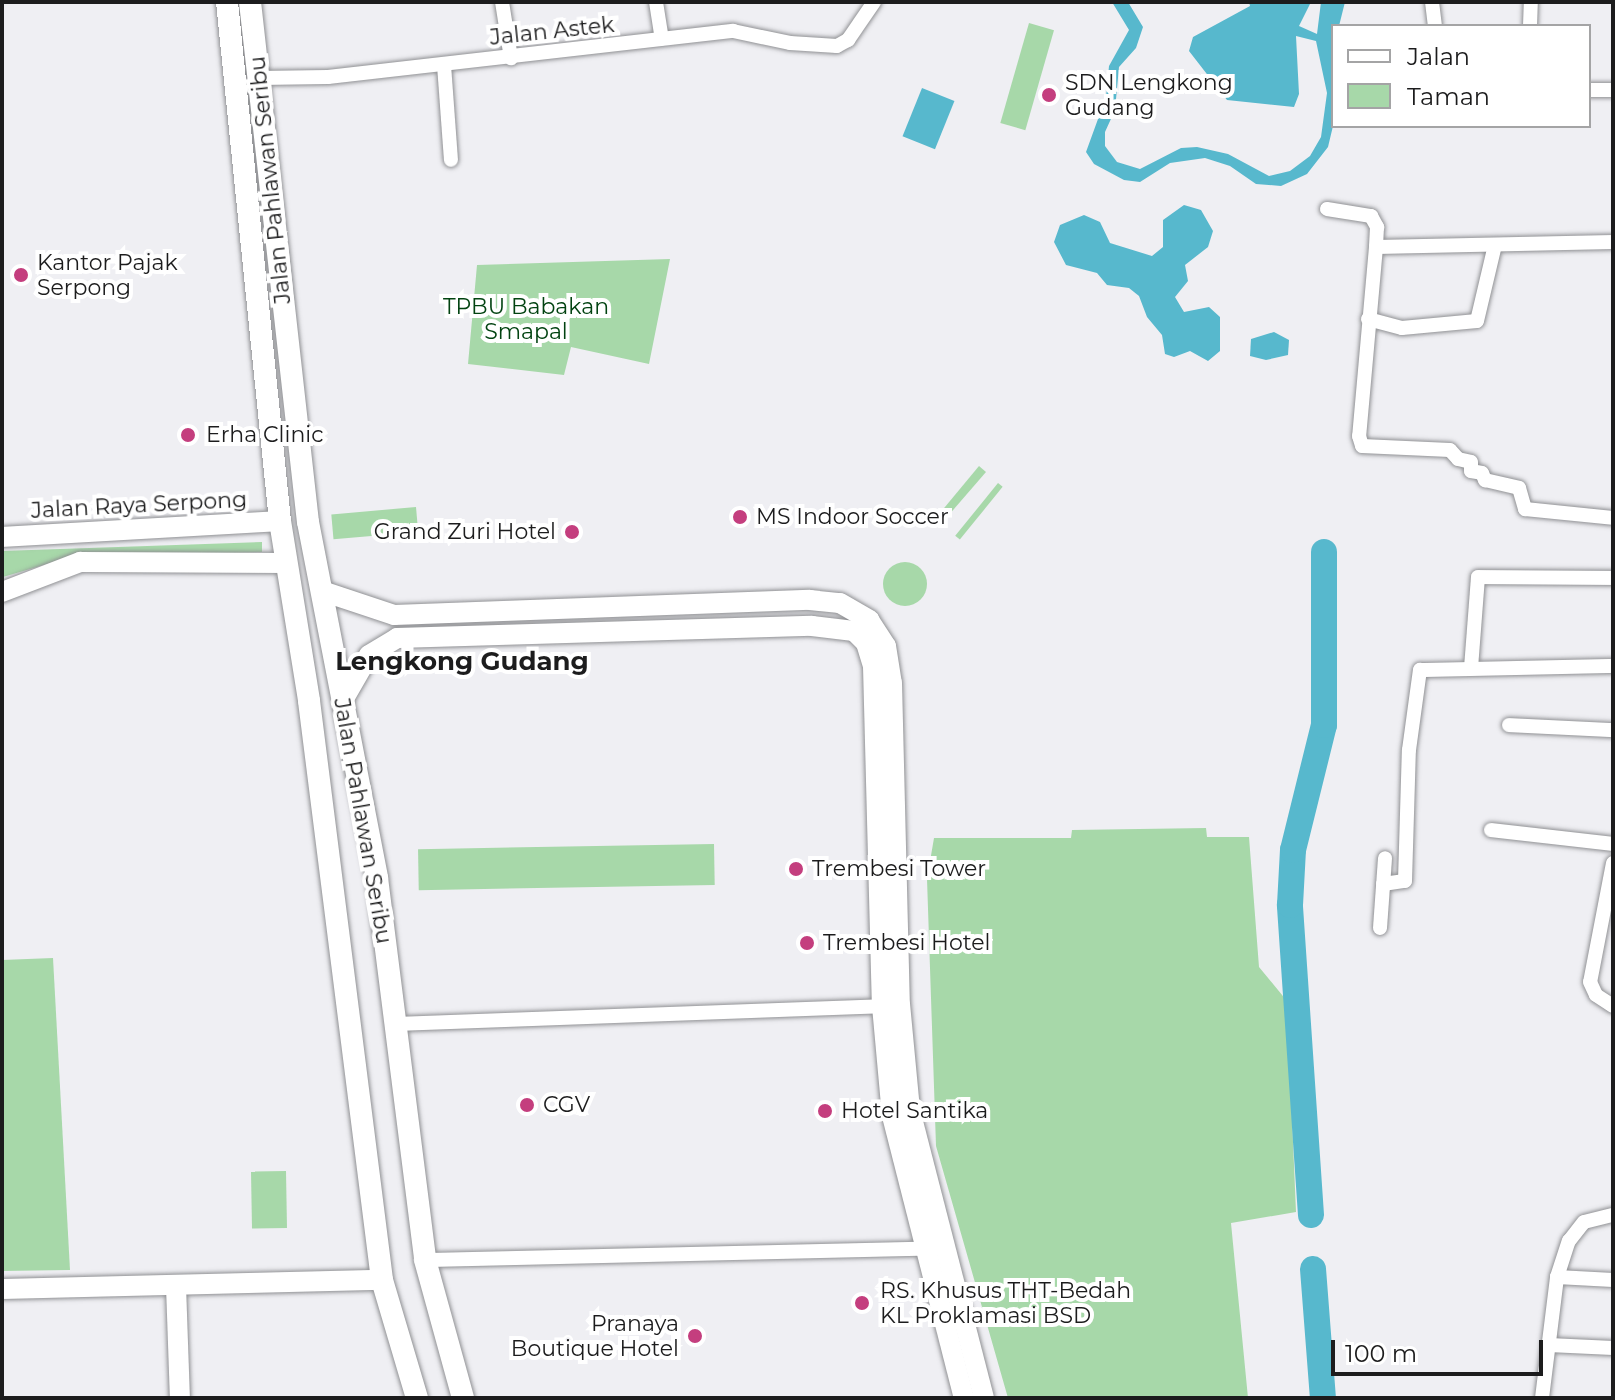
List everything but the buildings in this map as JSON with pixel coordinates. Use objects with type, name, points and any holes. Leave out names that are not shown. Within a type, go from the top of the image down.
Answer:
[{"type":"main road","name":"Jalan Pahlawan Seribu","points":[[227,2],[280,521],[311,716],[382,1280],[417,1398]]},
{"type":"main road","name":"Jalan Pahlawan Seribu","points":[[250,2],[308,522],[377,878],[425,1260],[463,1398]]},
{"type":"street","points":[[502,2],[511,58]]},
{"type":"street","points":[[656,2],[662,39]]},
{"type":"street","name":"Jalan Astek","points":[[259,78],[444,65],[733,31],[790,43],[837,46],[848,40],[874,2]]},
{"type":"street","points":[[1432,2],[1435,24]]},
{"type":"street","points":[[1530,24],[1531,2]]},
{"type":"street","points":[[444,65],[451,160]]},
{"type":"street","points":[[1591,90],[1613,90]]},
{"type":"street","points":[[1327,209],[1371,216],[1377,227],[1368,319],[1362,446],[1450,450],[1458,459],[1471,462],[1471,471],[1482,473],[1485,480],[1519,488],[1525,509],[1613,518]]},
{"type":"street","points":[[1376,247],[1613,242]]},
{"type":"street","points":[[1368,319],[1402,328],[1477,321],[1483,314],[1495,245]]},
{"type":"street","name":"Jalan Raya Serpong","points":[[2,537],[280,521]]},
{"type":"street","points":[[2,592],[80,562],[286,563]]},
{"type":"street","points":[[1471,668],[1478,577],[1613,578]]},
{"type":"street","points":[[322,591],[394,615],[810,600],[856,621],[873,666],[891,1005],[892,1116],[923,1249],[964,1398]]},
{"type":"street","points":[[394,615],[397,638]]},
{"type":"street","points":[[342,702],[369,655],[397,638],[812,626],[856,621]]},
{"type":"street","points":[[1383,884],[1405,881],[1416,675],[1427,666],[1613,666]]},
{"type":"street","points":[[1509,725],[1613,730]]},
{"type":"street","points":[[1491,830],[1613,844]]},
{"type":"street","points":[[1380,928],[1385,858]]},
{"type":"street","points":[[1613,863],[1590,982],[1596,995],[1613,1006]]},
{"type":"street","points":[[396,1024],[891,1005]]},
{"type":"street","points":[[891,1005],[910,1110],[984,1398]]},
{"type":"street","points":[[1542,1398],[1557,1277],[1569,1241],[1584,1222],[1613,1215]]},
{"type":"street","points":[[425,1260],[923,1249]]},
{"type":"street","points":[[1557,1277],[1613,1280]]},
{"type":"street","points":[[2,1289],[382,1280]]},
{"type":"street","points":[[176,1286],[180,1398]]},
{"type":"street","points":[[1549,1345],[1613,1348]]},
{"type":"green space","points":[[1029,23],[1054,30],[1025,130],[1000,123]]},
{"type":"green space","name":"TPBU Babakan Smapal","points":[[670,259],[649,364],[571,347],[564,375],[468,364],[477,265]]},
{"type":"green space","points":[[979,466],[986,472],[941,524],[935,519]]},
{"type":"green space","points":[[998,483],[1003,487],[960,540],[955,536]]},
{"type":"green space","points":[[416,507],[418,532],[334,539],[331,514]]},
{"type":"green space","points":[[262,542],[262,552],[64,559],[3,577],[2,551]]},
{"type":"green space","points":[[905,562],[921,568],[927,584],[921,600],[905,606],[889,600],[883,584],[889,568]]},
{"type":"green space","points":[[1206,828],[1207,837],[1249,837],[1259,967],[1287,1001],[1296,1212],[1231,1223],[1248,1398],[1008,1398],[936,1146],[927,879],[934,838],[1071,838],[1072,830]]},
{"type":"green space","points":[[714,844],[715,885],[419,890],[418,849]]},
{"type":"green space","points":[[53,958],[70,1270],[2,1271],[2,960]]},
{"type":"green space","points":[[286,1171],[287,1228],[252,1229],[251,1172]]},
{"type":"water","points":[[1112,2],[1128,2],[1143,27],[1136,48],[1119,67],[1115,110],[1105,132],[1105,146],[1117,162],[1140,169],[1181,148],[1197,147],[1228,154],[1269,176],[1290,171],[1310,156],[1321,137],[1327,93],[1316,41],[1296,36],[1299,94],[1294,107],[1227,100],[1189,51],[1193,37],[1250,6],[1249,2],[1311,2],[1299,26],[1317,34],[1321,2],[1345,2],[1340,24],[1331,24],[1333,128],[1328,147],[1307,174],[1281,186],[1256,184],[1230,166],[1205,158],[1170,163],[1140,182],[1124,180],[1094,164],[1086,152],[1106,97],[1109,66],[1129,30]]},
{"type":"water","points":[[922,88],[954,101],[935,149],[903,136]]},
{"type":"water","points":[[1184,205],[1201,210],[1213,231],[1208,247],[1185,265],[1188,281],[1175,297],[1184,312],[1209,307],[1220,317],[1220,351],[1208,361],[1190,351],[1174,357],[1165,354],[1162,335],[1147,317],[1139,296],[1129,288],[1107,285],[1097,273],[1066,265],[1054,242],[1060,225],[1084,215],[1100,222],[1110,243],[1152,256],[1163,247],[1163,220]]},
{"type":"water","points":[[1274,332],[1289,340],[1288,355],[1266,360],[1250,356],[1251,339]]},
{"type":"waterway","points":[[1311,1215],[1290,905],[1293,850],[1324,725],[1324,552]]},
{"type":"waterway","points":[[1313,1269],[1323,1398]]},
{"type":"place","name":"SDN Lengkong Gudang","points":[[1049,95]]},
{"type":"place","name":"Kantor Pajak Serpong","points":[[21,275]]},
{"type":"place","name":"Erha Clinic","points":[[188,435]]},
{"type":"place","name":"MS Indoor Soccer","points":[[740,517]]},
{"type":"place","name":"Grand Zuri Hotel","points":[[572,532]]},
{"type":"place","name":"Trembesi Tower","points":[[796,869]]},
{"type":"place","name":"Trembesi Hotel","points":[[807,943]]},
{"type":"place","name":"CGV","points":[[527,1105]]},
{"type":"place","name":"Hotel Santika","points":[[825,1111]]},
{"type":"place","name":"RS. Khusus THT-Bedah KL Proklamasi BSD","points":[[862,1303]]},
{"type":"place","name":"Pranaya Boutique Hotel","points":[[695,1336]]},
{"type":"district","name":"Lengkong Gudang","points":[[462,662]]}]
